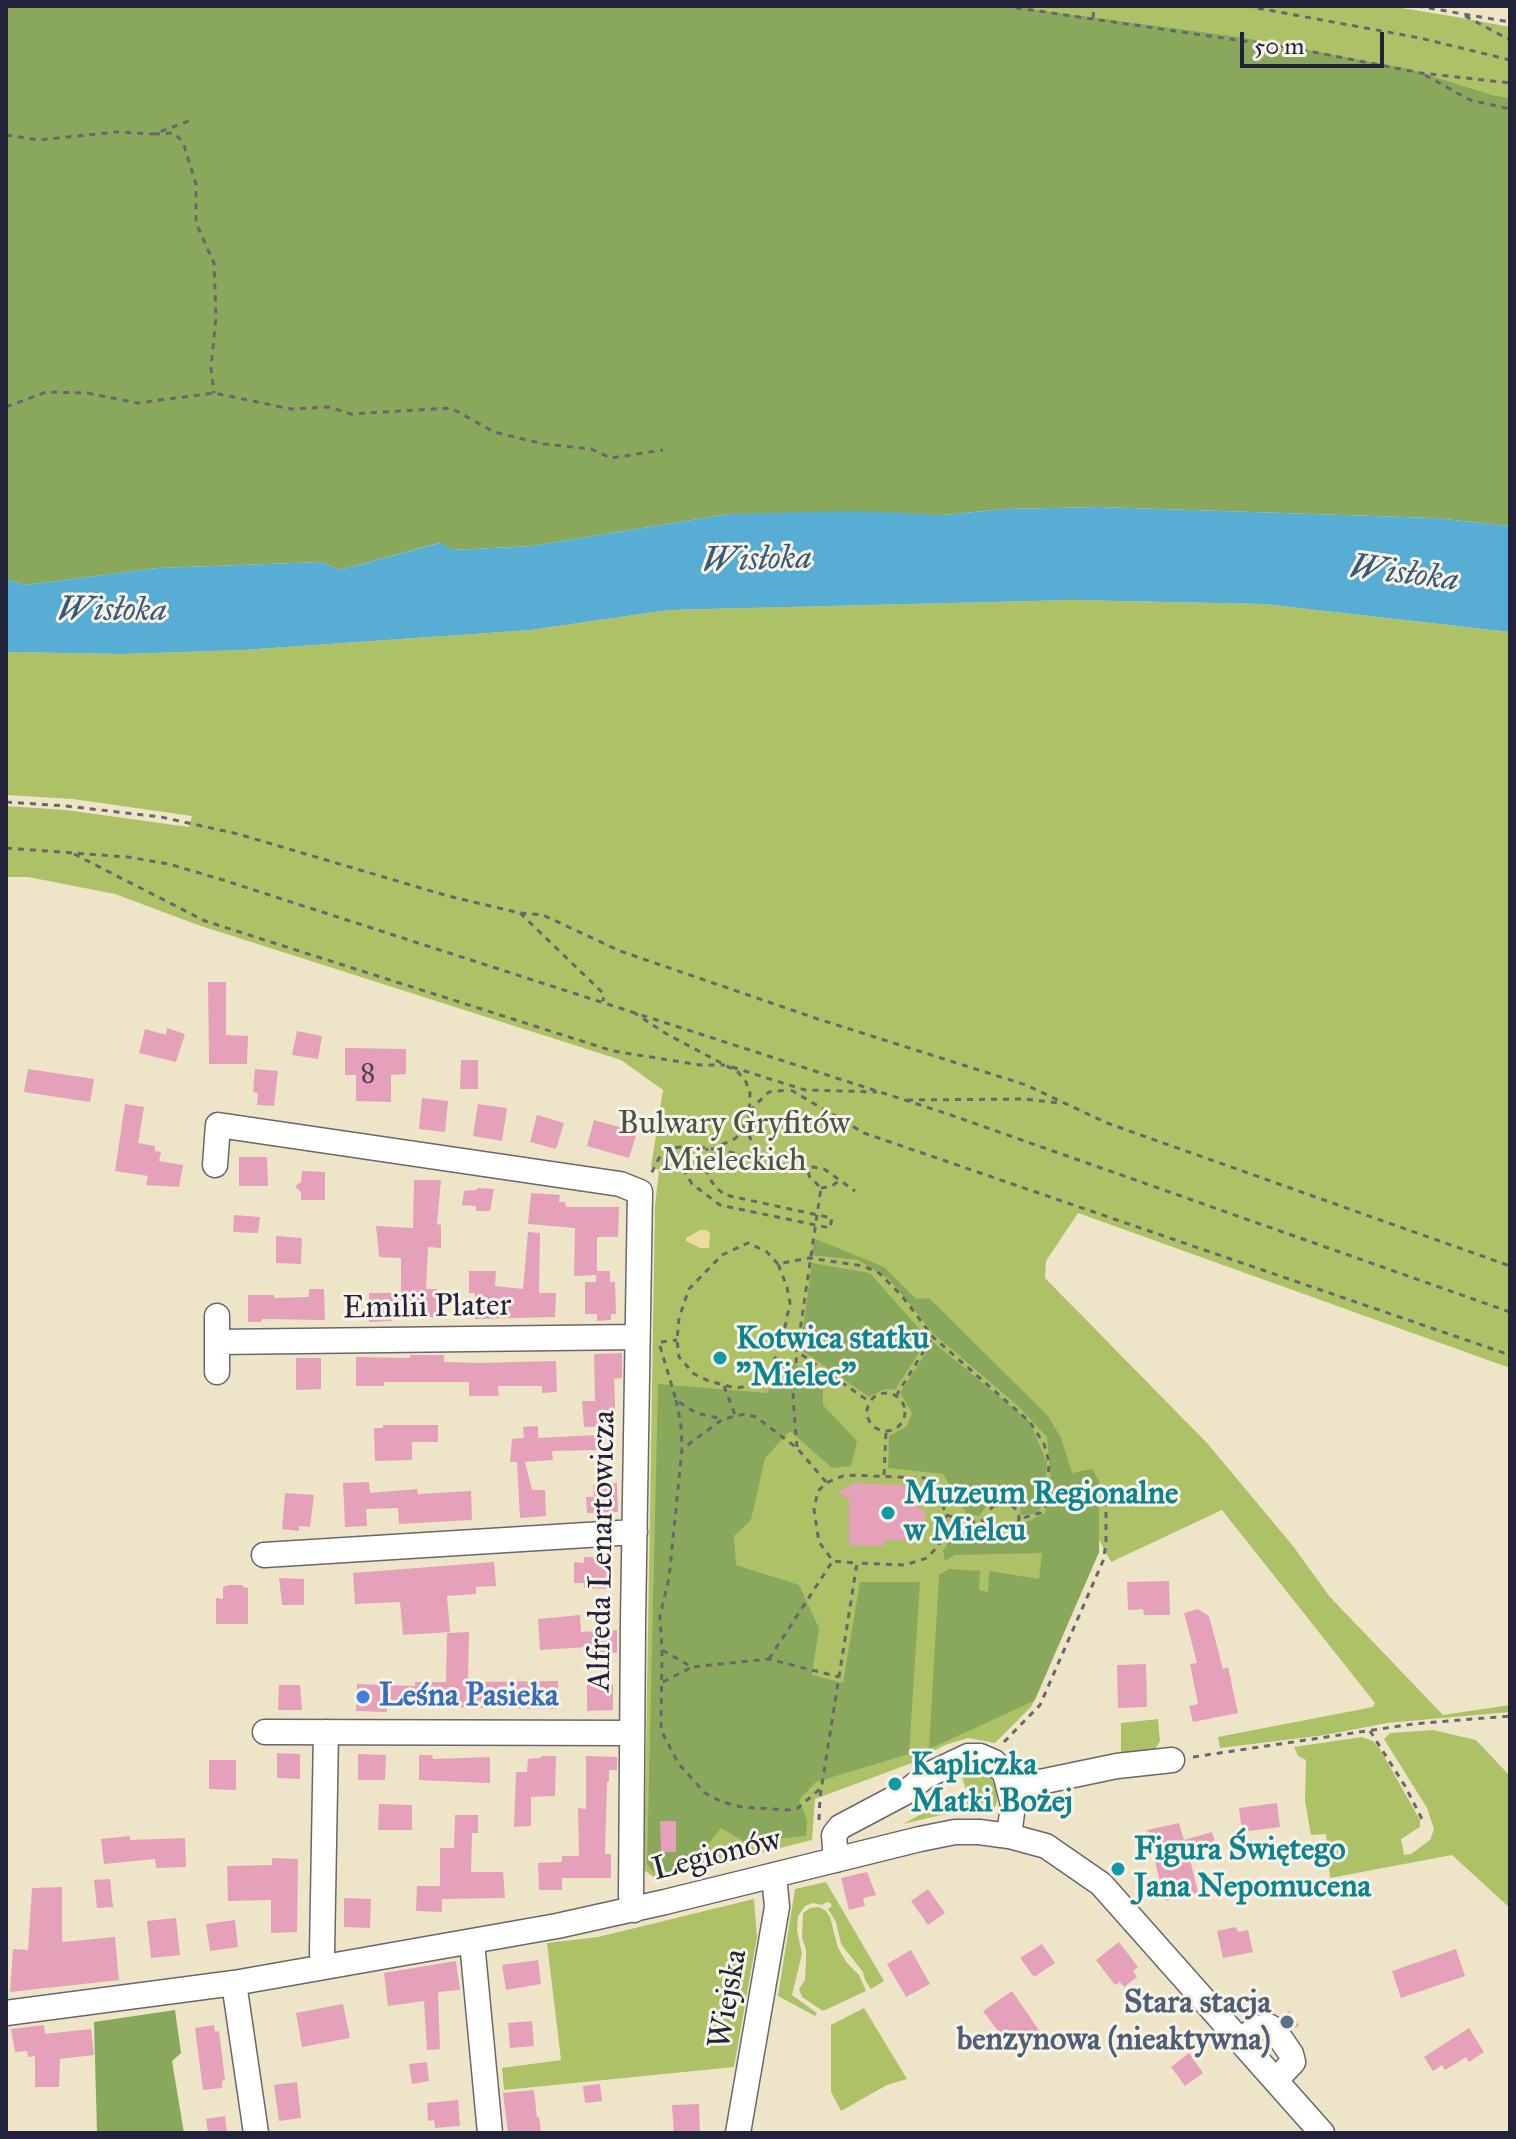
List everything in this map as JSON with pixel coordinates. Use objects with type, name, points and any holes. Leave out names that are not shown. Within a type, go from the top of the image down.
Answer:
[{"type":"street","name":"Alfreda Lenartowicza","points":[[215,1165],[218,1125],[620,1184],[640,1192],[650,1340],[635,1532],[631,1896],[634,1910]]},
{"type":"street","points":[[217,1316],[217,1372]]},
{"type":"street","name":"Emilii Plater","points":[[217,1342],[650,1340]]},
{"type":"street","points":[[264,1555],[635,1532]]},
{"type":"street","points":[[265,1732],[632,1733]]},
{"type":"street","points":[[324,1967],[326,1732]]},
{"type":"street","points":[[836,1860],[834,1835],[840,1827],[906,1792],[926,1776],[968,1756],[980,1756],[994,1762],[1005,1773],[1013,1805],[1009,1836]]},
{"type":"street","points":[[1011,1788],[1117,1766],[1172,1760]]},
{"type":"street","name":"Legionów","points":[[6,2013],[234,1983],[472,1942],[634,1910],[955,1832],[1009,1836],[1046,1846],[1101,1884],[1322,2133]]},
{"type":"street","name":"Wiejska","points":[[738,2133],[777,1907],[774,1875]]},
{"type":"street","points":[[472,1942],[490,2133]]},
{"type":"street","points":[[234,1983],[256,2133]]},
{"type":"path","points":[[1004,6],[1298,49],[1421,73],[1510,83]]},
{"type":"path","points":[[1093,18],[1094,6]]},
{"type":"path","points":[[1246,6],[1420,38],[1510,60]]},
{"type":"path","points":[[1417,6],[1510,22]]},
{"type":"path","points":[[1462,14],[1510,40]]},
{"type":"path","points":[[1421,73],[1470,100],[1510,109]]},
{"type":"path","points":[[154,134],[194,119]]},
{"type":"path","points":[[6,135],[38,140],[117,132],[174,133],[183,142],[196,184],[196,223],[214,263],[216,317],[211,368],[214,393]]},
{"type":"path","points":[[6,407],[46,392],[87,393],[138,403],[214,393],[291,409],[329,407],[351,414],[451,408],[494,432],[544,444],[591,449],[611,458],[663,450]]},
{"type":"path","points":[[6,802],[161,817],[238,834],[448,896],[520,913],[543,915],[620,951],[818,1019],[1026,1085],[1107,1123],[1510,1266]]},
{"type":"path","points":[[6,848],[128,857],[169,864],[883,1092],[1510,1312]]},
{"type":"path","points":[[71,852],[205,921],[613,1051],[700,1065],[726,1065],[805,1090]]},
{"type":"path","points":[[520,913],[604,994],[602,1001]]},
{"type":"path","points":[[630,1010],[665,1033],[738,1072],[746,1082],[751,1105],[747,1131],[765,1158]]},
{"type":"path","points":[[791,1090],[864,1133],[1510,1355]]},
{"type":"path","points":[[713,1149],[736,1138],[754,1106],[769,1092],[883,1092]]},
{"type":"path","points":[[906,1100],[1025,1099],[1063,1103]]},
{"type":"path","points":[[654,1169],[664,1151],[692,1146],[824,1169],[855,1191]]},
{"type":"path","points":[[671,1148],[692,1184],[720,1205],[830,1228],[832,1218],[725,1195],[715,1187],[708,1175],[705,1164],[707,1148]]},
{"type":"path","points":[[808,1166],[809,1176],[821,1188]]},
{"type":"path","points":[[821,1188],[832,1186],[840,1180]]},
{"type":"path","points":[[797,1448],[793,1398],[797,1351],[821,1188]]},
{"type":"path","points":[[748,1243],[767,1252],[778,1264],[790,1303],[782,1341],[768,1376],[750,1386],[724,1386],[694,1374],[679,1357],[677,1340],[679,1318],[689,1289],[722,1255],[748,1243]]},
{"type":"path","points":[[778,1264],[809,1258],[863,1266],[879,1273],[902,1296],[933,1337],[1030,1422],[1044,1444],[1049,1462],[1047,1504],[1040,1513],[1019,1519]]},
{"type":"path","points":[[896,1396],[933,1337]]},
{"type":"path","points":[[677,1340],[650,1340],[676,1400],[682,1449],[669,1578],[660,1616],[661,1730],[678,1763],[705,1793],[722,1802],[742,1807],[788,1810],[798,1808],[822,1786]]},
{"type":"path","points":[[782,1341],[870,1402]]},
{"type":"path","points":[[724,1386],[735,1415]]},
{"type":"path","points":[[881,1394],[896,1396],[905,1407],[904,1419],[897,1428],[879,1430],[870,1422],[867,1411],[870,1402],[881,1394]]},
{"type":"path","points":[[676,1400],[696,1413],[723,1419]]},
{"type":"path","points":[[682,1449],[723,1419],[735,1415],[756,1417],[797,1448],[826,1483]]},
{"type":"path","points":[[884,1475],[886,1431]]},
{"type":"path","points":[[845,1475],[925,1478],[938,1491],[946,1515],[939,1545],[927,1558],[905,1565],[833,1561],[819,1542],[814,1509],[818,1491],[826,1483],[845,1475]]},
{"type":"path","points":[[1000,1745],[1040,1705],[1103,1561],[1106,1488]]},
{"type":"path","points":[[999,1503],[1013,1507],[1019,1519],[1015,1529],[1002,1536],[992,1531],[986,1520],[990,1509],[999,1503]]},
{"type":"path","points":[[946,1515],[970,1522]]},
{"type":"path","points":[[943,1535],[970,1522],[986,1520]]},
{"type":"path","points":[[769,1659],[833,1561]]},
{"type":"path","points":[[820,1808],[857,1563]]},
{"type":"path","points":[[662,1650],[692,1667]]},
{"type":"path","points":[[662,1683],[692,1667],[769,1659],[839,1677]]},
{"type":"path","points":[[1172,1760],[1413,1724],[1510,1716]]},
{"type":"path","points":[[1370,1731],[1422,1819]]},
{"type":"green space","points":[[6,6],[1010,6],[1241,37],[1410,69],[1510,98],[1510,526],[1434,518],[1100,507],[1005,509],[944,515],[729,514],[532,546],[453,550],[439,543],[340,570],[321,562],[158,568],[24,585],[6,579]]},
{"type":"green space","points":[[1010,6],[1389,6],[1451,16],[1510,27],[1510,98],[1410,69],[1241,37]]},
{"type":"green space","name":"Bulwary Gryfitów Mieleckich","points":[[1072,600],[1264,604],[1510,632],[1510,1368],[1078,1213],[1046,1261],[1045,1278],[1207,1443],[1293,1546],[1330,1597],[1443,1715],[1510,1705],[1510,1712],[1387,1723],[1325,1735],[1220,1748],[1218,1737],[1373,1707],[1375,1703],[1222,1510],[1111,1562],[1099,1540],[1099,1552],[1036,1698],[995,1743],[968,1738],[945,1745],[912,1763],[815,1799],[812,1840],[656,1879],[644,1870],[655,1206],[659,1170],[651,1167],[663,1090],[621,1060],[198,925],[115,894],[28,877],[6,877],[6,806],[66,810],[189,827],[192,816],[73,799],[6,795],[6,652],[123,654],[243,650],[531,630],[668,610]]},
{"type":"green space","points":[[816,1239],[884,1267],[916,1299],[929,1298],[1048,1416],[1061,1438],[1072,1473],[1092,1469],[1099,1481],[1099,1552],[1034,1701],[929,1749],[939,1575],[949,1569],[980,1571],[979,1590],[988,1592],[989,1571],[1039,1579],[1042,1553],[955,1555],[945,1561],[943,1551],[951,1537],[984,1527],[994,1540],[1012,1540],[1022,1524],[1045,1513],[1052,1491],[1047,1437],[1019,1407],[934,1334],[889,1279],[858,1260],[810,1255]]},
{"type":"green space","points":[[812,1263],[870,1273],[928,1339],[895,1390],[885,1389],[869,1397],[800,1349]]},
{"type":"green space","points":[[933,1342],[1030,1422],[1047,1463],[1044,1503],[1036,1514],[1020,1515],[1021,1505],[1002,1497],[987,1505],[979,1516],[967,1514],[943,1474],[888,1468],[889,1436],[907,1426],[912,1413],[900,1393]]},
{"type":"green space","points":[[786,1359],[823,1381],[823,1405],[857,1441],[851,1466],[832,1468],[790,1431],[765,1458],[751,1520],[734,1536],[736,1565],[799,1585],[819,1628],[812,1675],[843,1683],[860,1582],[920,1582],[909,1754],[816,1782],[799,1800],[807,1820],[806,1836],[745,1842],[721,1828],[691,1867],[656,1875],[647,1864],[658,1384],[767,1393]]},
{"type":"green space","points":[[1158,1719],[1160,1741],[1155,1750],[1121,1757],[1121,1723]]},
{"type":"green space","points":[[1433,1730],[1476,1740],[1510,1776],[1510,1908],[1452,1855],[1330,1878],[1326,1834],[1311,1835],[1305,1801],[1306,1760],[1298,1756],[1294,1747],[1362,1737],[1373,1741],[1380,1749],[1420,1820],[1420,1827],[1401,1839],[1404,1855],[1411,1854],[1430,1840],[1434,1829],[1427,1808],[1384,1739],[1390,1733]]},
{"type":"green space","points":[[980,1771],[991,1777],[997,1789],[994,1809],[941,1815],[903,1824],[966,1790],[962,1776]]},
{"type":"green space","points":[[826,1882],[884,1981],[871,1989],[863,1972],[841,1944],[836,1922],[828,1909],[832,1906],[830,1903],[805,1906],[798,1916],[797,1930],[802,1954],[792,1995],[817,2013],[815,2016],[778,1996],[795,1889]]},
{"type":"green space","points":[[754,1899],[757,1937],[734,2067],[504,2090],[502,2068],[561,2060],[547,1943],[598,1937]]},
{"type":"green space","points":[[819,1907],[830,1917],[838,1948],[859,1975],[866,1991],[823,2011],[802,1997],[799,1989],[805,1980],[806,1962],[802,1938],[803,1913]]},
{"type":"green space","points":[[864,2008],[907,2079],[887,2085],[841,2111],[831,2092],[831,2025]]},
{"type":"green space","points":[[175,2010],[181,2053],[172,2061],[184,2133],[97,2133],[94,2022]]},
{"type":"sand","points":[[700,1230],[710,1233],[709,1248],[700,1248],[686,1241]]},
{"type":"water","name":"Wisłoka","points":[[1100,507],[1434,518],[1510,526],[1510,632],[1264,604],[1072,600],[668,610],[531,630],[243,650],[123,654],[6,652],[6,579],[24,585],[158,568],[321,562],[340,570],[440,543],[453,550],[532,546],[729,514],[854,511],[944,515],[1005,509]]},
{"type":"building","points":[[208,982],[226,982],[226,1035],[248,1036],[247,1064],[209,1064]]},
{"type":"building","points":[[167,1028],[185,1034],[176,1062],[139,1053],[145,1029],[166,1035]]},
{"type":"building","points":[[297,1031],[322,1036],[318,1059],[292,1055]]},
{"type":"building","points":[[345,1048],[406,1049],[406,1074],[391,1075],[391,1102],[356,1101],[356,1075],[345,1075]]},
{"type":"building","points":[[461,1060],[478,1060],[478,1089],[460,1089]]},
{"type":"building","points":[[28,1069],[94,1079],[90,1102],[24,1092]]},
{"type":"building","points":[[255,1069],[278,1071],[274,1106],[257,1105],[258,1093],[253,1092]]},
{"type":"building","points":[[422,1098],[448,1101],[445,1132],[419,1129]]},
{"type":"building","points":[[125,1104],[144,1107],[138,1143],[155,1146],[155,1151],[161,1152],[159,1161],[183,1165],[179,1187],[146,1185],[148,1176],[115,1171]]},
{"type":"building","points":[[478,1104],[507,1108],[502,1141],[473,1136]]},
{"type":"building","points":[[537,1115],[564,1123],[556,1149],[530,1142]]},
{"type":"building","points":[[594,1120],[637,1132],[629,1158],[587,1146]]},
{"type":"building","points":[[239,1157],[267,1157],[268,1186],[239,1186]]},
{"type":"building","points":[[302,1171],[325,1172],[325,1200],[301,1200],[301,1192],[295,1186],[301,1182]]},
{"type":"building","points":[[414,1180],[441,1180],[437,1224],[441,1225],[441,1248],[428,1247],[426,1289],[437,1289],[436,1317],[392,1317],[392,1321],[369,1322],[369,1293],[401,1293],[401,1258],[379,1257],[376,1226],[413,1228]]},
{"type":"building","points":[[494,1189],[490,1211],[476,1211],[476,1206],[462,1205],[464,1191]]},
{"type":"building","points":[[531,1193],[560,1195],[559,1202],[565,1202],[566,1207],[619,1207],[618,1237],[597,1237],[597,1271],[610,1271],[610,1282],[615,1282],[616,1314],[611,1314],[611,1320],[597,1321],[597,1314],[585,1314],[585,1282],[596,1282],[596,1275],[574,1276],[575,1228],[528,1224]]},
{"type":"building","points":[[234,1215],[260,1217],[258,1233],[233,1232]]},
{"type":"building","points":[[528,1232],[540,1233],[539,1293],[556,1293],[555,1317],[475,1319],[475,1293],[469,1293],[469,1271],[496,1271],[495,1286],[523,1289]]},
{"type":"building","points":[[276,1236],[302,1238],[301,1264],[276,1263]]},
{"type":"building","points":[[309,1289],[324,1289],[325,1320],[262,1319],[261,1322],[248,1322],[248,1295],[309,1297]]},
{"type":"building","points":[[622,1353],[622,1378],[614,1379],[616,1426],[584,1427],[582,1401],[595,1401],[594,1354]]},
{"type":"building","points":[[410,1355],[444,1355],[444,1362],[556,1361],[557,1392],[542,1393],[542,1386],[498,1386],[499,1396],[469,1396],[469,1382],[384,1382],[384,1386],[356,1386],[356,1357],[410,1358]]},
{"type":"building","points":[[296,1358],[321,1358],[321,1389],[296,1390]]},
{"type":"building","points":[[383,1425],[438,1425],[438,1442],[412,1442],[412,1460],[375,1461],[374,1428],[383,1428]]},
{"type":"building","points":[[538,1426],[538,1438],[597,1435],[597,1450],[552,1451],[553,1460],[525,1462],[532,1490],[545,1490],[546,1516],[520,1518],[517,1462],[510,1462],[512,1439],[524,1438],[523,1427]]},
{"type":"building","points":[[369,1482],[370,1493],[417,1489],[418,1494],[471,1491],[472,1520],[399,1524],[398,1508],[366,1509],[367,1526],[345,1527],[343,1483]]},
{"type":"building","points":[[617,1483],[618,1512],[587,1513],[586,1497],[594,1497],[593,1485]]},
{"type":"building","points":[[855,1483],[919,1486],[918,1510],[925,1510],[925,1525],[917,1526],[917,1540],[885,1540],[884,1546],[849,1545],[849,1499],[838,1492]]},
{"type":"building","points":[[285,1493],[314,1495],[310,1527],[299,1526],[299,1531],[282,1529]]},
{"type":"building","points":[[584,1557],[608,1558],[607,1589],[584,1588],[584,1583],[574,1583],[574,1562],[584,1563]]},
{"type":"building","points":[[494,1562],[496,1586],[476,1587],[476,1594],[447,1596],[450,1632],[403,1635],[400,1602],[355,1604],[353,1573]]},
{"type":"building","points":[[279,1578],[304,1579],[304,1605],[282,1605]]},
{"type":"building","points":[[1169,1581],[1170,1615],[1144,1615],[1143,1609],[1128,1610],[1127,1582]]},
{"type":"building","points":[[223,1587],[248,1588],[248,1624],[216,1624],[216,1598],[223,1599]]},
{"type":"building","points":[[1198,1609],[1209,1616],[1223,1669],[1228,1667],[1238,1713],[1193,1722],[1189,1706],[1198,1704],[1190,1664],[1197,1663],[1184,1613]]},
{"type":"building","points":[[580,1615],[581,1632],[617,1630],[617,1653],[588,1652],[588,1647],[540,1650],[538,1619]]},
{"type":"building","points":[[469,1632],[468,1682],[558,1681],[558,1709],[387,1706],[387,1712],[356,1711],[357,1684],[415,1686],[415,1682],[446,1682],[447,1633]]},
{"type":"building","points":[[1146,1664],[1147,1707],[1118,1708],[1117,1665]]},
{"type":"building","points":[[587,1684],[613,1684],[613,1710],[587,1711]]},
{"type":"building","points":[[279,1685],[300,1685],[302,1710],[278,1710]]},
{"type":"building","points":[[277,1753],[300,1754],[300,1779],[277,1778]]},
{"type":"building","points":[[358,1754],[386,1755],[385,1780],[358,1780]]},
{"type":"building","points":[[419,1755],[432,1755],[433,1759],[490,1757],[490,1783],[419,1780]]},
{"type":"building","points":[[556,1756],[555,1796],[531,1797],[531,1826],[514,1827],[516,1772],[527,1772],[528,1759]]},
{"type":"building","points":[[586,1756],[617,1757],[617,1770],[609,1770],[607,1782],[605,1854],[611,1854],[611,1878],[562,1878],[562,1890],[539,1890],[538,1863],[562,1862],[562,1856],[579,1856],[578,1808],[586,1809]]},
{"type":"building","points":[[209,1760],[236,1760],[236,1790],[209,1789]]},
{"type":"building","points":[[1277,1803],[1280,1827],[1242,1832],[1239,1808]]},
{"type":"building","points":[[379,1804],[412,1805],[412,1830],[378,1830]]},
{"type":"building","points":[[455,1815],[478,1815],[478,1833],[472,1833],[471,1872],[503,1872],[505,1898],[442,1899],[442,1912],[416,1911],[417,1886],[440,1886],[440,1848],[454,1848]]},
{"type":"building","points":[[660,1821],[676,1821],[676,1852],[661,1852]]},
{"type":"building","points":[[1179,1823],[1184,1840],[1212,1832],[1217,1849],[1189,1855],[1198,1893],[1165,1901],[1147,1830]]},
{"type":"building","points":[[130,1836],[130,1840],[185,1838],[186,1867],[156,1868],[155,1859],[104,1864],[101,1839]]},
{"type":"building","points":[[272,1858],[298,1859],[297,1932],[271,1933],[271,1900],[228,1901],[227,1866],[272,1865]]},
{"type":"building","points":[[867,1872],[876,1895],[863,1898],[865,1906],[849,1910],[841,1878]]},
{"type":"building","points":[[110,1879],[113,1907],[97,1908],[94,1880]]},
{"type":"building","points":[[62,1887],[62,1942],[115,1937],[119,1980],[10,1992],[13,1949],[28,1950],[32,1888]]},
{"type":"building","points":[[928,1889],[945,1913],[928,1925],[911,1901]]},
{"type":"building","points":[[344,1898],[371,1899],[370,1928],[344,1927]]},
{"type":"building","points":[[176,1918],[180,1955],[151,1958],[147,1921]]},
{"type":"building","points":[[235,1920],[238,1947],[210,1951],[206,1924]]},
{"type":"building","points":[[1236,1927],[1238,1932],[1248,1930],[1253,1952],[1223,1958],[1217,1931]]},
{"type":"building","points":[[1119,1942],[1138,1967],[1133,1971],[1137,1977],[1124,1987],[1120,1982],[1115,1985],[1096,1960]]},
{"type":"building","points":[[1042,1944],[1055,1963],[1034,1977],[1020,1958]]},
{"type":"building","points":[[1456,1949],[1465,1976],[1401,1998],[1392,1971]]},
{"type":"building","points":[[911,1950],[930,1984],[906,1997],[887,1964]]},
{"type":"building","points":[[538,1960],[541,1984],[506,1990],[502,1965]]},
{"type":"building","points":[[456,1961],[460,1990],[438,1992],[440,2049],[427,2050],[424,2001],[388,2006],[384,1973]]},
{"type":"building","points":[[1012,1991],[1043,2036],[1021,2051],[1009,2034],[1003,2038],[983,2011]]},
{"type":"building","points":[[343,2004],[350,2038],[302,2047],[296,2013]]},
{"type":"building","points":[[1289,2011],[1299,2026],[1292,2029],[1281,2016]]},
{"type":"building","points":[[532,2021],[534,2046],[510,2048],[508,2023]]},
{"type":"building","points":[[44,2025],[45,2034],[91,2029],[94,2055],[60,2059],[59,2087],[35,2087],[35,2056],[28,2057],[27,2051],[15,2052],[11,2029]]},
{"type":"building","points":[[214,2025],[215,2032],[219,2031],[225,2080],[222,2081],[222,2088],[203,2090],[195,2028]]},
{"type":"building","points":[[1469,2028],[1484,2052],[1469,2062],[1466,2057],[1445,2070],[1442,2065],[1433,2071],[1424,2057]]},
{"type":"building","points":[[1189,2053],[1203,2073],[1185,2086],[1171,2067]]},
{"type":"building","points":[[427,2062],[429,2081],[412,2084],[409,2064]]},
{"type":"building","points":[[297,2082],[301,2118],[279,2121],[274,2085]]},
{"type":"building","points":[[600,2084],[602,2101],[585,2103],[583,2086]]},
{"type":"building","points":[[534,2090],[541,2133],[508,2133],[503,2093]]},
{"type":"building","points":[[458,2100],[460,2126],[435,2128],[434,2120],[428,2121],[427,2103]]},
{"type":"building","points":[[699,2104],[700,2133],[674,2133],[672,2105]]},
{"type":"building","points":[[225,2116],[227,2133],[208,2133],[206,2119]]},
{"type":"place","name":"Kotwica statku \"Mielec\"","points":[[720,1358]]},
{"type":"place","name":"Muzeum Regionalne w Mielcu","points":[[888,1513]]},
{"type":"place","name":"Leśna Pasieka","points":[[363,1697]]},
{"type":"place","name":"Kapliczka Matki Bożej","points":[[895,1784]]},
{"type":"place","name":"Figura Świętego Jana Nepomucena","points":[[1118,1869]]},
{"type":"place","name":"Stara stacja benzynowa (nieaktywna)","points":[[1287,2022]]}]
